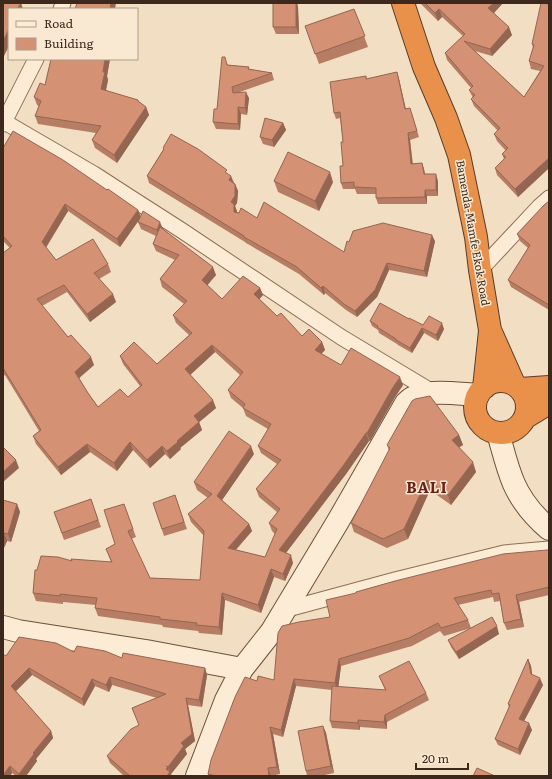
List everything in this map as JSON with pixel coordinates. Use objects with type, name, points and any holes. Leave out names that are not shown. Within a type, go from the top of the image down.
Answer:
[{"type":"highway","name":"Bamenda-Mamfe Ekok Road","points":[[403,3],[424,67],[446,118],[459,155],[476,237],[490,330]]},
{"type":"highway","points":[[490,330],[517,387],[525,397],[527,407],[526,417]]},
{"type":"highway","points":[[490,330],[481,392],[475,405],[476,415],[481,424],[489,430],[498,433],[510,432],[519,426],[526,417],[549,404]]},
{"type":"highway","points":[[481,392],[493,382],[504,381],[517,387],[549,387]]},
{"type":"street","points":[[35,60],[3,122],[94,174],[341,337],[434,393]]},
{"type":"street","points":[[480,270],[549,198]]},
{"type":"street","points":[[197,776],[226,700],[242,669],[272,631],[337,523],[406,403],[416,396],[434,393],[481,392]]},
{"type":"street","points":[[498,433],[514,484],[523,501],[549,529]]},
{"type":"street","points":[[284,610],[395,580],[504,553],[549,549]]},
{"type":"street","points":[[3,627],[18,631],[146,651],[242,669]]},
{"type":"building","points":[[3,3],[21,3],[18,8],[8,8],[8,31],[3,41]]},
{"type":"building","points":[[77,3],[111,3],[110,8],[75,8]]},
{"type":"building","points":[[273,3],[296,3],[296,27],[273,27]]},
{"type":"building","points":[[425,3],[494,3],[488,8],[509,27],[490,49],[464,41],[524,97],[544,66],[529,61],[534,45],[532,44],[541,3],[549,4],[549,158],[515,189],[495,168],[506,157],[502,154],[508,148],[494,134],[500,128],[471,99],[475,95],[469,90],[473,86],[445,53],[465,34],[439,9],[435,13]]},
{"type":"building","points":[[354,9],[365,36],[315,54],[305,26]]},
{"type":"building","points":[[222,57],[225,57],[227,65],[249,67],[248,69],[272,73],[232,87],[233,93],[246,92],[245,108],[238,107],[238,124],[213,122],[214,109],[217,109]]},
{"type":"building","points":[[51,60],[105,60],[103,72],[105,72],[101,89],[138,100],[146,107],[114,155],[92,140],[101,126],[35,116],[41,101],[34,97],[40,83],[45,85]]},
{"type":"building","points":[[397,72],[405,109],[410,108],[417,131],[408,133],[411,164],[422,163],[424,174],[436,174],[436,190],[425,190],[425,197],[376,198],[376,188],[354,187],[354,182],[341,183],[340,166],[343,166],[341,142],[343,142],[340,112],[334,113],[330,82],[366,76],[366,79]]},
{"type":"building","points":[[265,118],[283,123],[272,140],[260,137]]},
{"type":"building","points":[[13,131],[63,160],[138,210],[117,239],[65,204],[42,242],[56,260],[93,239],[108,264],[94,273],[113,294],[87,314],[64,285],[37,299],[68,337],[71,335],[91,357],[75,372],[98,407],[120,389],[128,397],[142,385],[120,356],[134,342],[157,364],[192,333],[173,315],[187,301],[160,279],[179,255],[153,244],[160,227],[213,267],[202,280],[222,299],[243,276],[260,288],[254,294],[277,316],[281,313],[302,336],[309,329],[322,342],[315,350],[341,365],[351,348],[400,377],[367,433],[279,550],[291,555],[283,574],[271,569],[258,605],[222,593],[219,627],[196,625],[197,623],[160,619],[160,617],[95,608],[97,598],[33,593],[35,570],[37,570],[41,556],[58,557],[72,561],[71,559],[112,562],[106,549],[115,544],[104,510],[124,504],[133,529],[128,531],[150,578],[200,580],[204,531],[188,514],[212,494],[194,482],[229,431],[251,446],[217,496],[249,524],[228,548],[265,557],[277,529],[269,523],[280,509],[256,489],[281,460],[258,446],[271,424],[243,408],[245,404],[228,390],[243,372],[212,345],[185,369],[213,400],[194,416],[199,422],[167,451],[162,446],[147,460],[130,442],[114,463],[87,444],[58,467],[33,436],[41,430],[3,368],[3,253],[12,246],[3,236],[3,148]]},
{"type":"building","points":[[171,134],[198,149],[227,170],[225,172],[231,176],[229,180],[235,184],[235,196],[231,202],[234,204],[234,212],[239,213],[241,208],[257,218],[264,202],[344,252],[347,241],[349,242],[353,231],[383,223],[432,235],[424,271],[387,263],[375,290],[355,311],[344,304],[323,286],[321,288],[297,267],[244,237],[147,176],[164,149],[163,148]]},
{"type":"building","points":[[288,152],[330,172],[315,201],[274,181]]},
{"type":"building","points":[[549,201],[549,305],[508,280],[530,245],[517,234]]},
{"type":"building","points":[[143,211],[160,222],[157,230],[138,222]]},
{"type":"building","points":[[380,303],[423,325],[429,316],[442,323],[436,335],[422,328],[410,348],[396,340],[370,321]]},
{"type":"building","points":[[430,396],[459,435],[452,440],[473,462],[448,495],[427,480],[404,529],[383,539],[351,523],[390,448],[387,445],[412,401]]},
{"type":"building","points":[[3,447],[16,460],[3,472]]},
{"type":"building","points":[[175,495],[184,522],[162,529],[153,503]]},
{"type":"building","points":[[91,499],[98,520],[62,533],[54,512]]},
{"type":"building","points":[[3,500],[17,504],[8,534],[4,533],[3,535]]},
{"type":"building","points":[[549,550],[549,587],[516,595],[521,619],[504,623],[499,593],[492,594],[491,590],[454,598],[468,620],[441,628],[438,623],[409,638],[339,659],[335,683],[294,679],[281,730],[270,727],[277,767],[268,768],[269,776],[216,776],[208,774],[211,760],[235,697],[245,677],[257,681],[258,676],[274,680],[278,633],[282,626],[330,617],[326,600],[503,554]]},
{"type":"building","points":[[492,617],[497,626],[456,652],[448,640]]},
{"type":"building","points":[[19,637],[56,643],[74,652],[77,646],[105,651],[122,658],[123,653],[205,668],[199,700],[186,698],[192,734],[181,743],[184,746],[168,767],[166,766],[168,768],[166,769],[170,772],[167,776],[130,776],[107,756],[131,729],[139,725],[132,708],[166,694],[110,677],[106,685],[92,679],[82,699],[29,668],[11,686],[51,731],[33,753],[34,754],[19,774],[10,766],[3,775],[3,654],[6,656]]},
{"type":"building","points":[[528,659],[531,674],[540,678],[519,719],[529,723],[518,749],[495,739],[510,705],[508,704]]},
{"type":"building","points":[[409,661],[426,693],[385,715],[384,722],[358,720],[358,723],[330,721],[332,686],[386,690],[379,676]]},
{"type":"building","points":[[323,726],[331,766],[306,771],[298,731]]},
{"type":"building","points":[[477,768],[495,776],[473,776]]},
{"type":"district","name":"BALI","points":[[427,488]]}]
